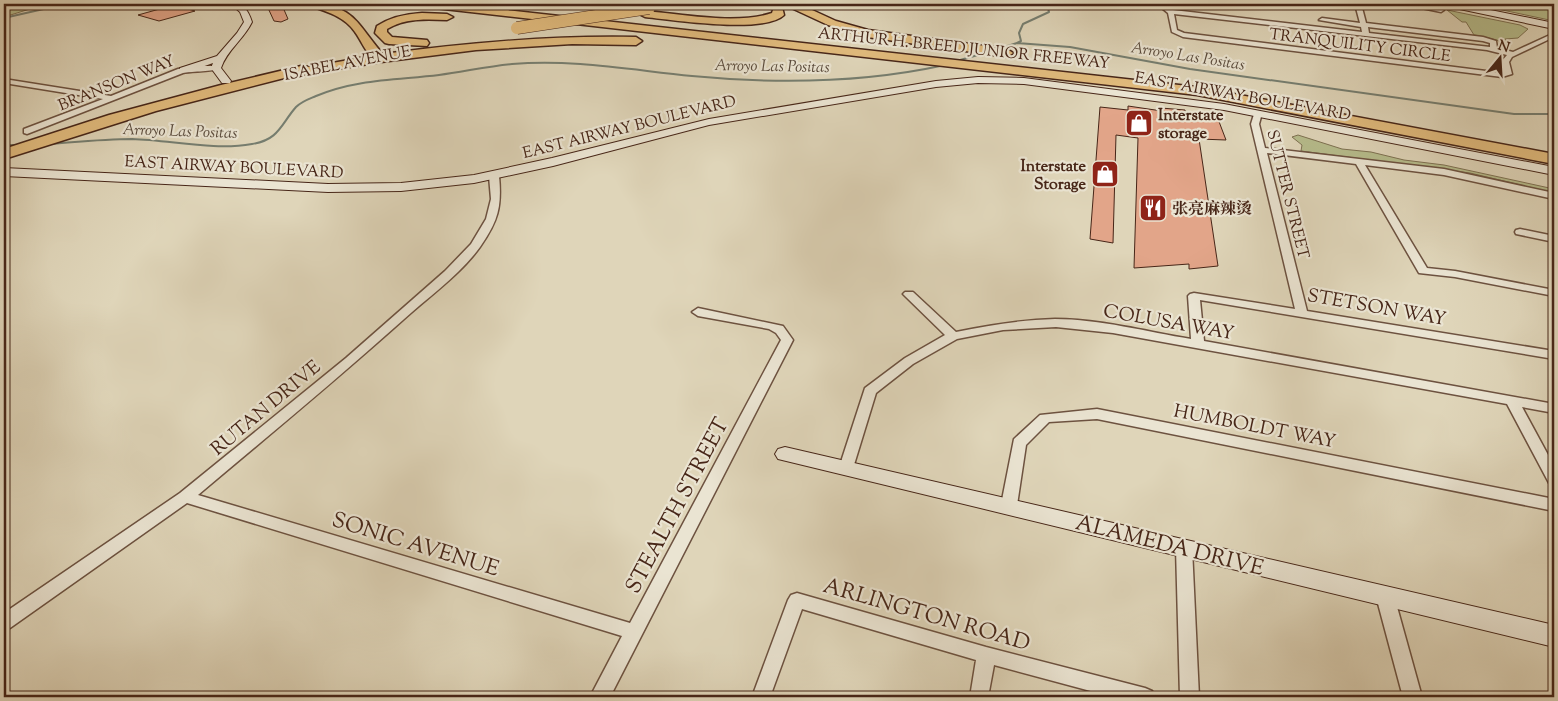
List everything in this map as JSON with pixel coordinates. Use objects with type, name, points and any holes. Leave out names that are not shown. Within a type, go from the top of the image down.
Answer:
[{"type":"highway","points":[[314,4],[331,10],[349,20],[358,28],[374,53]]},
{"type":"highway","name":"ARTHUR H. BREED JUNIOR FREEWAY","points":[[426,4],[931,60],[1232,97],[1554,160]]},
{"type":"highway","name":"ARTHUR H. BREED JUNIOR FREEWAY","points":[[494,4],[950,55],[1134,72],[1267,94],[1554,148]]},
{"type":"highway","points":[[520,4],[548,6]]},
{"type":"highway","points":[[598,4],[669,7]]},
{"type":"highway","points":[[567,8],[750,21],[767,19],[778,15],[780,12],[778,9],[769,4]]},
{"type":"highway","points":[[790,4],[826,21],[890,38],[1020,55]]},
{"type":"highway","points":[[513,29],[669,7]]},
{"type":"highway","name":"ISABEL AVENUE","points":[[4,154],[146,109],[374,53],[532,30],[669,7]]},
{"type":"highway","points":[[423,43],[389,40],[381,33],[381,28],[402,19],[438,16],[714,40],[735,39]]},
{"type":"highway","name":"ISABEL AVENUE","points":[[4,147],[46,132],[226,81],[423,43],[484,34]]},
{"type":"highway","points":[[287,73],[382,58],[525,42],[606,40],[650,42]]},
{"type":"highway","points":[[664,43],[1038,76],[1067,76]]},
{"type":"main road","points":[[184,70],[217,63],[244,31],[248,22],[244,11],[235,4]]},
{"type":"main road","points":[[1450,4],[1554,25]]},
{"type":"main road","points":[[1464,4],[1554,25]]},
{"type":"main road","points":[[217,63],[226,81]]},
{"type":"main road","name":"EAST AIRWAY BOULEVARD","points":[[4,172],[352,189],[427,185],[494,176],[709,122],[963,80],[1024,81],[1165,98],[1258,113],[1554,171]]},
{"type":"main road","name":"ALAMEDA DRIVE","points":[[785,454],[1009,505],[1554,636]]},
{"type":"street","points":[[1160,4],[1167,4]]},
{"type":"street","points":[[1160,4],[1171,12],[1492,49],[1513,54],[1554,35]]},
{"type":"street","points":[[1358,4],[1366,34]]},
{"type":"street","points":[[1405,4],[1441,10]]},
{"type":"street","name":"TRANQUILITY CIRCLE","points":[[1171,12],[1174,31],[1185,36],[1474,72],[1507,74],[1505,62],[1513,54]]},
{"type":"street","points":[[1315,19],[1485,39],[1494,42],[1492,49]]},
{"type":"street","name":"BRANSON WAY","points":[[28,131],[184,70]]},
{"type":"street","points":[[4,81],[112,98]]},
{"type":"street","name":"SUTTER STREET","points":[[1258,113],[1255,124],[1302,313]]},
{"type":"street","points":[[1262,150],[1452,174],[1554,196]]},
{"type":"street","points":[[1359,162],[1423,271],[1455,274],[1554,293]]},
{"type":"street","name":"RUTAN DRIVE","points":[[4,623],[185,497],[345,365],[463,260],[475,246],[491,219],[496,199],[494,176]]},
{"type":"street","points":[[1520,232],[1554,239]]},
{"type":"street","points":[[909,294],[953,336]]},
{"type":"street","name":"STETSON WAY","points":[[1198,344],[1194,296],[1554,355]]},
{"type":"street","name":"STEALTH STREET","points":[[600,697],[787,340],[784,333],[770,326],[698,312]]},
{"type":"street","name":"COLUSA WAY","points":[[846,468],[870,391],[909,361],[953,336],[1002,326],[1056,323],[1113,329],[1554,408]]},
{"type":"street","points":[[1512,400],[1554,480]]},
{"type":"street","name":"HUMBOLDT WAY","points":[[1009,505],[1018,443],[1045,418],[1098,414],[1554,505]]},
{"type":"street","name":"SONIC AVENUE","points":[[185,497],[634,632]]},
{"type":"street","points":[[1184,548],[1190,697]]},
{"type":"street","points":[[1385,596],[1413,697]]},
{"type":"street","name":"ARLINGTON ROAD","points":[[760,697],[797,600],[986,655],[1145,697]]},
{"type":"street","points":[[979,697],[986,655]]},
{"type":"green space","points":[[4,4],[46,4],[4,17]]},
{"type":"green space","points":[[1474,4],[1554,4],[1554,21]]},
{"type":"green space","points":[[1447,10],[1520,25],[1528,29],[1518,38],[1505,39],[1507,42],[1498,41],[1474,35],[1466,22],[1462,22]]},
{"type":"green space","points":[[1298,135],[1342,149],[1371,152],[1404,160],[1444,165],[1554,189],[1554,193],[1470,173],[1301,151],[1302,145],[1292,137]]},
{"type":"building","points":[[174,5],[195,11],[159,21],[138,15]]},
{"type":"building","points":[[282,5],[288,19],[281,22],[274,21],[268,8]]},
{"type":"building","points":[[1128,106],[1162,111],[1161,108],[1185,110],[1185,114],[1218,119],[1226,140],[1199,139],[1218,266],[1189,269],[1189,264],[1134,268],[1138,138],[1116,135],[1113,243],[1090,239],[1100,107],[1128,110]]},
{"type":"waterway","points":[[4,18],[48,8],[91,4]]},
{"type":"waterway","points":[[1017,43],[1021,41],[1019,33],[1023,24],[1049,12],[1048,8],[1036,4]]},
{"type":"waterway","name":"Arroyo Las Positas","points":[[998,49],[1017,43]]},
{"type":"waterway","name":"Arroyo Las Positas","points":[[1017,43],[1070,47],[1190,69],[1514,114],[1554,114]]},
{"type":"waterway","name":"Arroyo Las Positas","points":[[953,62],[985,53]]},
{"type":"waterway","name":"Arroyo Las Positas","points":[[49,144],[132,139],[207,146],[252,144],[261,142],[274,135],[301,103],[331,90],[361,83],[439,75],[512,64],[580,64],[723,79],[787,81],[883,75],[945,65]]},
{"type":"waterway","name":"Arroyo Las Positas","points":[[4,145],[20,145]]},
{"type":"place","name":"Interstate storage","points":[[1139,123]]},
{"type":"place","name":"Interstate Storage","points":[[1105,174]]},
{"type":"place","name":"张亮麻辣烫","points":[[1153,208]]}]
